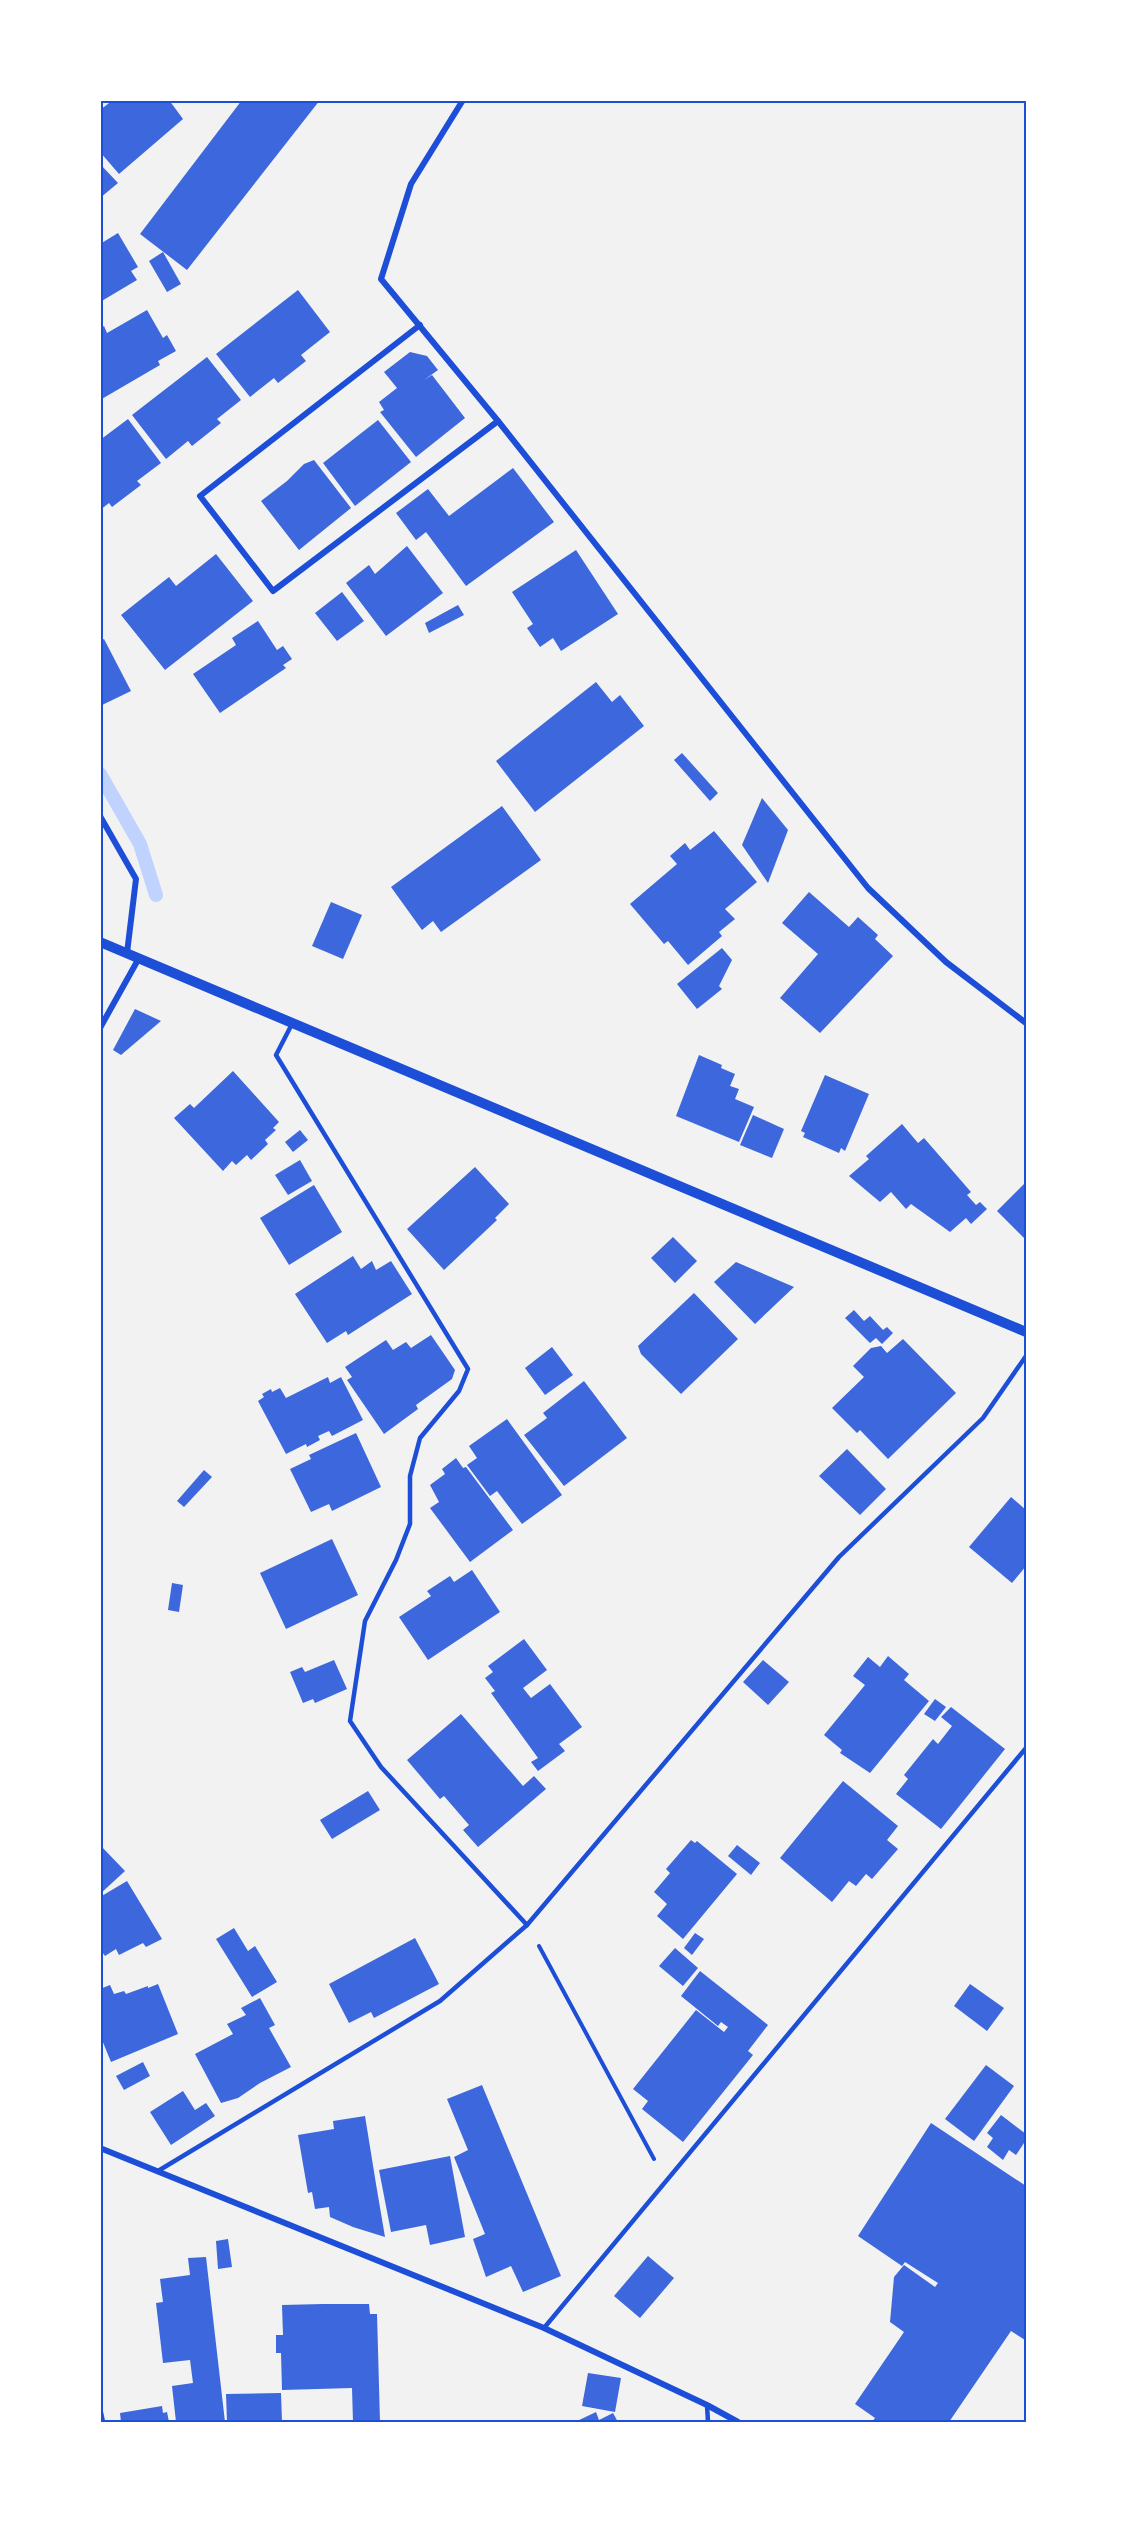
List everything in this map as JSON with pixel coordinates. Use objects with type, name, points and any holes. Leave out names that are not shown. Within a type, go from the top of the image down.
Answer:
[{"type":"street","points":[[463,100],[411,184],[381,279],[498,421],[868,888],[946,962],[1026,1023]]},
{"type":"street","points":[[420,325],[200,496],[273,591],[498,421]]},
{"type":"street","points":[[100,816],[136,879],[127,953]]},
{"type":"street","points":[[100,942],[1026,1332]]},
{"type":"street","points":[[100,1028],[140,958]]},
{"type":"street","points":[[100,2141],[104,2149],[544,2328],[738,2422]]},
{"type":"lane","points":[[293,1022],[276,1055],[468,1370],[459,1391],[420,1438],[410,1476],[410,1524],[396,1560],[365,1621],[350,1721],[381,1767],[527,1925]]},
{"type":"lane","points":[[158,2171],[440,2001],[527,1925],[839,1557],[983,1418],[1026,1356]]},
{"type":"lane","points":[[544,2328],[1026,1748]]},
{"type":"lane","points":[[707,2405],[708,2422]]},
{"type":"lane","points":[[100,2408],[103,2422]]},
{"type":"path","points":[[527,1925],[667,2182]]},
{"type":"building","points":[[113,100],[169,100],[183,119],[119,174],[100,152],[100,110]]},
{"type":"building","points":[[242,100],[320,100],[187,270],[140,234]]},
{"type":"building","points":[[100,164],[118,183],[100,198]]},
{"type":"building","points":[[118,233],[138,267],[131,271],[137,280],[100,302],[100,244]]},
{"type":"building","points":[[163,252],[181,284],[167,292],[149,261]]},
{"type":"building","points":[[298,290],[330,332],[301,355],[306,361],[278,383],[274,378],[250,397],[216,354]]},
{"type":"building","points":[[147,310],[163,338],[167,335],[176,351],[158,361],[160,365],[100,400],[100,328],[104,326],[107,333]]},
{"type":"building","points":[[410,352],[427,356],[438,370],[424,380],[432,375],[465,418],[416,457],[380,412],[384,410],[379,402],[397,388],[384,372]]},
{"type":"building","points":[[207,357],[241,400],[217,419],[221,423],[192,446],[188,441],[166,459],[132,415]]},
{"type":"building","points":[[128,419],[161,463],[137,481],[141,485],[112,507],[109,503],[100,510],[100,440]]},
{"type":"building","points":[[378,420],[411,462],[355,506],[323,463]]},
{"type":"building","points":[[314,460],[351,508],[299,550],[261,501],[304,464]]},
{"type":"building","points":[[513,468],[554,522],[466,586],[426,532],[416,540],[396,513],[428,489],[449,516]]},
{"type":"building","points":[[407,546],[443,593],[386,636],[346,583],[369,565],[375,574]]},
{"type":"building","points":[[576,550],[618,614],[561,651],[553,638],[540,647],[527,628],[533,624],[512,592]]},
{"type":"building","points":[[216,554],[253,601],[165,670],[121,615],[169,577],[176,586]]},
{"type":"building","points":[[342,592],[364,621],[337,641],[315,613]]},
{"type":"building","points":[[458,605],[464,615],[429,633],[425,623]]},
{"type":"building","points":[[258,621],[277,650],[283,646],[292,659],[283,665],[286,668],[220,713],[193,674],[236,645],[232,638]]},
{"type":"building","points":[[104,639],[131,691],[100,706],[100,641]]},
{"type":"building","points":[[596,682],[612,702],[620,695],[644,726],[535,812],[496,761]]},
{"type":"building","points":[[682,753],[718,793],[710,801],[674,760]]},
{"type":"building","points":[[762,798],[788,830],[768,883],[742,845]]},
{"type":"building","points":[[502,806],[541,860],[441,932],[433,921],[422,930],[391,887]]},
{"type":"building","points":[[714,831],[757,882],[725,909],[735,919],[719,932],[722,936],[688,965],[668,941],[664,944],[630,904],[677,864],[670,856],[685,843],[690,850]]},
{"type":"building","points":[[809,892],[849,927],[858,917],[878,935],[875,939],[893,956],[820,1033],[780,998],[818,954],[782,923]]},
{"type":"building","points":[[331,902],[362,915],[343,959],[312,946]]},
{"type":"building","points":[[722,948],[732,960],[719,986],[722,989],[697,1009],[677,984]]},
{"type":"building","points":[[135,1009],[161,1021],[121,1055],[113,1050]]},
{"type":"building","points":[[699,1055],[722,1065],[721,1068],[735,1074],[730,1086],[739,1089],[735,1099],[754,1107],[739,1142],[676,1116]]},
{"type":"building","points":[[233,1071],[279,1122],[273,1128],[276,1130],[265,1140],[268,1144],[251,1160],[247,1155],[236,1165],[232,1161],[223,1171],[174,1118],[190,1104],[194,1108]]},
{"type":"building","points":[[825,1075],[869,1094],[845,1151],[841,1148],[839,1153],[803,1137],[805,1133],[801,1131]]},
{"type":"building","points":[[753,1115],[784,1129],[772,1158],[740,1145]]},
{"type":"building","points":[[902,1124],[918,1143],[924,1138],[971,1192],[967,1195],[976,1205],[980,1202],[987,1209],[971,1224],[966,1218],[950,1232],[911,1204],[906,1209],[891,1192],[880,1202],[849,1176],[869,1159],[866,1156]]},
{"type":"building","points":[[300,1130],[308,1140],[293,1152],[285,1142]]},
{"type":"building","points":[[300,1160],[312,1181],[288,1195],[275,1175]]},
{"type":"building","points":[[475,1167],[509,1204],[495,1218],[497,1220],[444,1270],[407,1229]]},
{"type":"building","points":[[1026,1182],[1026,1240],[997,1211]]},
{"type":"building","points":[[314,1185],[342,1232],[289,1265],[260,1218]]},
{"type":"building","points":[[673,1237],[697,1261],[675,1283],[651,1258]]},
{"type":"building","points":[[353,1256],[361,1269],[372,1261],[376,1270],[391,1261],[412,1294],[348,1335],[346,1331],[327,1343],[295,1294]]},
{"type":"building","points":[[736,1262],[794,1287],[755,1324],[714,1282]]},
{"type":"building","points":[[694,1293],[738,1339],[681,1394],[641,1354],[638,1346]]},
{"type":"building","points":[[854,1310],[864,1321],[870,1316],[883,1330],[887,1327],[893,1333],[882,1344],[876,1338],[870,1343],[845,1318]]},
{"type":"building","points":[[431,1335],[455,1370],[452,1379],[416,1405],[418,1409],[384,1434],[347,1380],[352,1377],[345,1367],[386,1340],[393,1350],[406,1342],[411,1348]]},
{"type":"building","points":[[903,1339],[956,1393],[888,1459],[860,1430],[857,1433],[832,1408],[864,1377],[853,1366],[871,1348],[881,1346],[887,1353]]},
{"type":"building","points":[[552,1347],[573,1375],[545,1395],[525,1368]]},
{"type":"building","points":[[328,1377],[330,1383],[341,1377],[363,1420],[332,1436],[329,1431],[318,1436],[320,1440],[307,1447],[306,1444],[286,1454],[258,1401],[264,1397],[262,1394],[271,1389],[272,1392],[280,1388],[286,1398]]},
{"type":"building","points":[[584,1381],[627,1438],[564,1486],[524,1435],[547,1418],[543,1413]]},
{"type":"building","points":[[507,1419],[562,1495],[522,1524],[497,1491],[490,1496],[467,1465],[477,1458],[469,1446]]},
{"type":"building","points":[[356,1433],[381,1487],[332,1511],[329,1504],[311,1512],[290,1469],[311,1459],[309,1455]]},
{"type":"building","points":[[847,1449],[886,1489],[860,1515],[819,1476]]},
{"type":"building","points":[[456,1458],[463,1468],[466,1467],[513,1530],[470,1562],[430,1508],[439,1502],[430,1485],[445,1474],[442,1469]]},
{"type":"building","points":[[204,1470],[212,1477],[184,1507],[177,1501]]},
{"type":"building","points":[[1011,1497],[1026,1510],[1026,1566],[1012,1583],[969,1547]]},
{"type":"building","points":[[332,1539],[358,1595],[286,1629],[260,1573]]},
{"type":"building","points":[[472,1570],[500,1612],[428,1660],[399,1617],[431,1596],[427,1591],[450,1576],[454,1582]]},
{"type":"building","points":[[172,1583],[183,1585],[179,1612],[168,1610]]},
{"type":"building","points":[[524,1639],[547,1670],[523,1688],[531,1698],[550,1684],[582,1727],[559,1744],[565,1751],[538,1771],[531,1762],[538,1758],[491,1693],[495,1691],[485,1678],[493,1672],[488,1666]]},
{"type":"building","points":[[888,1656],[909,1674],[904,1680],[929,1701],[870,1773],[840,1753],[842,1750],[824,1735],[865,1685],[853,1676],[868,1657],[880,1667]]},
{"type":"building","points":[[334,1660],[347,1689],[315,1703],[313,1699],[303,1703],[290,1672],[302,1667],[305,1672]]},
{"type":"building","points":[[763,1660],[789,1682],[768,1705],[743,1682]]},
{"type":"building","points":[[935,1699],[946,1707],[935,1721],[924,1714]]},
{"type":"building","points":[[951,1707],[1005,1749],[941,1829],[896,1794],[908,1779],[904,1775],[933,1739],[938,1744],[952,1726],[941,1717]]},
{"type":"building","points":[[461,1714],[523,1786],[534,1776],[546,1789],[478,1847],[463,1830],[469,1825],[444,1796],[440,1799],[407,1760]]},
{"type":"building","points":[[843,1781],[898,1826],[887,1840],[898,1849],[872,1879],[866,1874],[856,1886],[849,1881],[832,1902],[780,1858]]},
{"type":"building","points":[[368,1791],[380,1810],[332,1839],[320,1820]]},
{"type":"building","points":[[691,1840],[695,1843],[697,1841],[737,1874],[683,1939],[657,1916],[667,1904],[654,1892],[670,1873],[666,1869]]},
{"type":"building","points":[[100,1845],[125,1871],[100,1894]]},
{"type":"building","points":[[737,1845],[760,1863],[751,1875],[728,1856]]},
{"type":"building","points":[[127,1881],[162,1939],[146,1947],[143,1943],[119,1955],[116,1949],[105,1956],[100,1949],[100,1897]]},
{"type":"building","points":[[234,1928],[248,1951],[255,1946],[277,1982],[252,1997],[216,1939]]},
{"type":"building","points":[[695,1933],[704,1939],[692,1955],[684,1948]]},
{"type":"building","points":[[415,1938],[439,1984],[374,2018],[371,2012],[349,2023],[329,1984]]},
{"type":"building","points":[[675,1948],[698,1968],[683,1986],[659,1966]]},
{"type":"building","points":[[700,1971],[768,2025],[748,2051],[753,2055],[683,2142],[642,2109],[648,2101],[633,2089],[696,2010],[724,2032],[728,2027],[721,2022],[718,2026],[681,1996]]},
{"type":"building","points":[[158,1984],[178,2034],[111,2062],[100,2035],[100,1989],[110,1985],[114,1994],[124,1991],[126,1994]]},
{"type":"building","points":[[970,1984],[1004,2008],[987,2031],[954,2006]]},
{"type":"building","points":[[260,1998],[275,2025],[269,2028],[291,2067],[260,2083],[238,2098],[221,2103],[195,2054],[233,2034],[227,2024],[246,2015],[241,2008]]},
{"type":"building","points":[[143,2062],[150,2076],[124,2090],[116,2076]]},
{"type":"building","points":[[986,2065],[1014,2086],[974,2141],[945,2119]]},
{"type":"building","points":[[482,2085],[561,2276],[523,2292],[511,2266],[486,2277],[473,2239],[485,2234],[454,2157],[468,2150],[447,2099]]},
{"type":"building","points":[[183,2091],[195,2110],[206,2103],[215,2116],[171,2145],[150,2112]]},
{"type":"building","points":[[1001,2115],[1026,2134],[1026,2140],[1016,2155],[1009,2150],[1003,2160],[987,2147],[993,2138],[987,2133]]},
{"type":"building","points":[[365,2116],[385,2237],[330,2217],[329,2207],[315,2209],[312,2192],[308,2193],[298,2135],[334,2129],[333,2121]]},
{"type":"building","points":[[931,2123],[1026,2186],[1026,2338],[1025,2340],[1011,2331],[949,2422],[872,2422],[875,2418],[855,2404],[904,2332],[890,2322],[894,2277],[904,2265],[935,2287],[938,2283],[905,2262],[902,2266],[858,2236]]},
{"type":"building","points":[[450,2156],[465,2237],[430,2245],[426,2225],[391,2232],[379,2170]]},
{"type":"building","points":[[228,2239],[232,2267],[218,2269],[216,2241]]},
{"type":"building","points":[[648,2256],[674,2278],[640,2318],[614,2296]]},
{"type":"building","points":[[206,2257],[225,2422],[176,2422],[172,2386],[193,2383],[190,2360],[163,2363],[156,2303],[163,2302],[160,2279],[190,2275],[188,2258]]},
{"type":"building","points":[[369,2304],[370,2314],[377,2314],[380,2422],[353,2422],[352,2388],[282,2390],[281,2353],[276,2353],[276,2335],[283,2335],[282,2305]]},
{"type":"building","points":[[588,2373],[621,2378],[615,2412],[582,2406]]},
{"type":"building","points":[[281,2393],[282,2422],[227,2422],[226,2394]]},
{"type":"building","points":[[162,2406],[163,2413],[167,2412],[169,2422],[121,2422],[120,2413]]},
{"type":"building","points":[[596,2412],[599,2420],[613,2413],[618,2422],[575,2422]]},
{"type":"waterway","points":[[100,774],[140,844],[156,895]]}]
